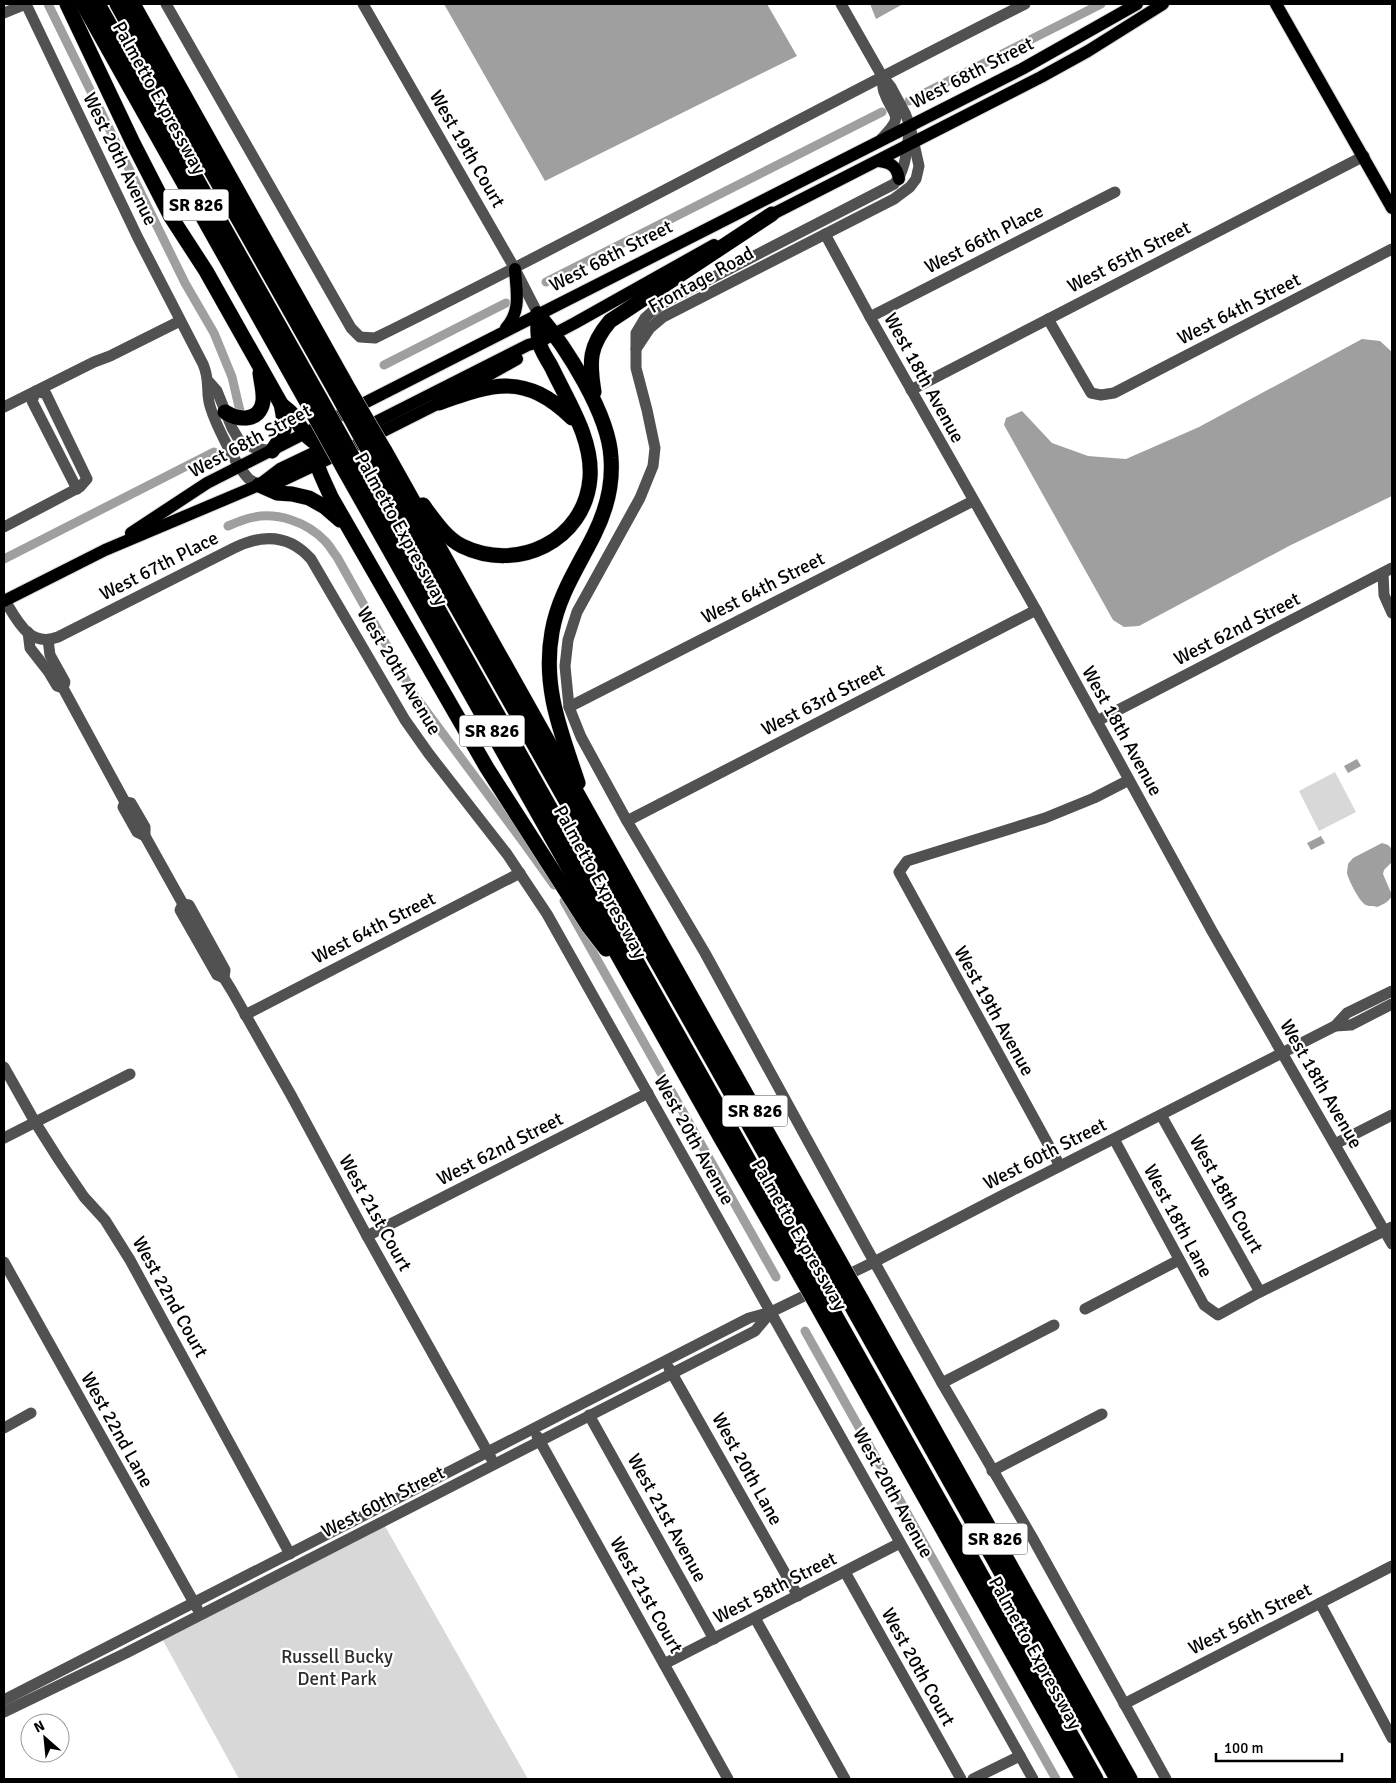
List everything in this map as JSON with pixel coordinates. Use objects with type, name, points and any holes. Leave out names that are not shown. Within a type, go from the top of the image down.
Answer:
[{"type":"highway","points":[[67,4],[124,125],[171,216],[206,271],[281,404],[285,429],[272,450]]},
{"type":"highway","name":"Palmetto Expressway","points":[[83,4],[352,468],[638,992],[802,1267],[1083,1779]]},
{"type":"highway","points":[[98,4],[315,403]]},
{"type":"highway","points":[[117,4],[342,389]]},
{"type":"highway","name":"Palmetto Expressway","points":[[132,4],[378,454],[591,820],[828,1254],[1130,1779]]},
{"type":"highway","points":[[591,820],[559,729],[550,685],[549,664],[552,632],[560,602],[595,534],[604,512],[608,494],[611,458],[609,443],[598,411],[590,369],[594,344],[610,321],[772,214]]},
{"type":"highway","points":[[538,314],[554,334],[580,376],[598,411]]},
{"type":"highway","points":[[378,454],[446,534],[460,546],[496,557],[516,556],[535,551],[554,542],[568,528],[587,497],[590,477],[589,461],[585,440],[539,342],[538,314]]},
{"type":"highway","points":[[225,412],[243,419],[251,417],[260,410],[263,400],[259,364]]},
{"type":"highway","points":[[439,403],[487,387],[508,386],[525,388],[545,396],[562,408],[578,424]]},
{"type":"highway","points":[[281,404],[292,414],[320,452],[331,496],[487,768],[588,927],[638,992]]},
{"type":"highway","points":[[320,452],[343,414]]},
{"type":"highway","points":[[378,454],[828,1254]]},
{"type":"highway","points":[[352,468],[802,1267]]},
{"type":"highway","points":[[259,485],[277,493],[309,498],[325,507],[348,528]]},
{"type":"highway","points":[[856,1302],[1117,1779]]},
{"type":"highway","points":[[829,1316],[1096,1779]]},
{"type":"main road","name":"West 68th Street","points":[[106,550],[207,483],[878,143],[1048,55],[1137,4]]},
{"type":"main road","name":"West 68th Street","points":[[4,601],[106,550],[259,485],[281,481],[320,452],[528,344],[539,342],[720,241],[1088,52],[1163,4]]},
{"type":"main road","points":[[1276,4],[1392,208]]},
{"type":"main road","points":[[878,161],[892,164],[897,170],[899,179]]},
{"type":"main road","points":[[503,332],[516,314],[515,269]]},
{"type":"main road","name":"West 68th Street","points":[[320,452],[439,403],[531,351],[539,342]]},
{"type":"street","points":[[4,13],[26,4]]},
{"type":"street","name":"West 20th Avenue","points":[[26,4],[123,206],[180,321],[200,356],[209,382],[209,402],[214,416],[240,466],[250,479],[259,485]]},
{"type":"street","name":"West 68th Street","points":[[166,4],[351,328],[360,337],[375,338],[515,269],[882,76],[1025,4]]},
{"type":"street","name":"West 19th Court","points":[[364,4],[515,269],[538,314]]},
{"type":"street","points":[[841,4],[882,76],[891,87],[910,126],[910,144],[899,179]]},
{"type":"street","points":[[878,143],[894,126],[896,120],[896,114],[884,91],[882,76]]},
{"type":"street","name":"Frontage Road","points":[[636,350],[650,328],[663,317],[894,199],[910,187],[916,180],[919,166],[910,144]]},
{"type":"street","name":"West 65th Street","points":[[911,390],[1364,156]]},
{"type":"street","name":"Frontage Road","points":[[636,350],[636,333],[645,318],[667,301],[889,187],[899,179]]},
{"type":"street","name":"West 66th Place","points":[[870,317],[1115,192]]},
{"type":"street","points":[[825,234],[828,224],[835,215]]},
{"type":"street","name":"West 18th Avenue","points":[[825,234],[1282,1053],[1335,1144],[1388,1229],[1392,1244]]},
{"type":"street","name":"West 64th Street","points":[[1048,319],[1091,393],[1101,395],[1114,393],[1392,249]]},
{"type":"street","points":[[4,407],[180,321]]},
{"type":"street","points":[[636,350],[636,368],[655,448],[653,466],[640,498],[576,612],[568,640],[565,666],[569,707],[581,737],[627,821],[705,953],[874,1262],[992,1471],[1032,1537],[1166,1779]]},
{"type":"street","name":"West 20th Avenue","points":[[209,382],[218,391],[225,412],[239,440],[254,448],[272,450]]},
{"type":"street","points":[[4,527],[86,482],[87,476],[46,394],[36,391]]},
{"type":"street","points":[[36,391],[32,401],[76,489]]},
{"type":"street","name":"West 64th Street","points":[[569,707],[973,500]]},
{"type":"street","name":"West 67th Place","points":[[48,640],[58,637],[247,542],[267,538],[290,543]]},
{"type":"street","name":"West 20th Avenue","points":[[290,543],[304,551],[314,563],[412,729],[520,873],[543,907],[1033,1779]]},
{"type":"street","points":[[1388,571],[1384,595],[1392,613]]},
{"type":"street","name":"West 62nd Street","points":[[1097,721],[1388,571]]},
{"type":"street","name":"West 21st Court","points":[[4,601],[17,621],[28,632],[37,639],[48,640],[50,655],[65,682],[63,688]]},
{"type":"street","name":"West 63rd Street","points":[[627,821],[1036,610]]},
{"type":"street","name":"West 21st Court","points":[[28,632],[30,648],[48,670],[57,686],[63,688],[125,802],[131,802],[145,827],[145,836],[183,904],[189,905],[225,970],[224,978],[495,1464]]},
{"type":"street","name":"West 19th Avenue","points":[[1060,1166],[899,872],[907,861],[1045,818],[1094,798],[1129,780]]},
{"type":"street","name":"West 64th Street","points":[[245,1015],[520,873]]},
{"type":"street","name":"West 60th Street","points":[[4,1700],[749,1318],[771,1312],[874,1262],[1334,1026],[1347,1013],[1392,992]]},
{"type":"street","name":"West 60th Street","points":[[1334,1026],[1351,1025],[1392,1004]]},
{"type":"street","name":"West 22nd Court","points":[[4,1067],[35,1122],[84,1197],[105,1220],[130,1260],[290,1554]]},
{"type":"street","points":[[4,1138],[130,1074]]},
{"type":"street","name":"West 62nd Street","points":[[367,1236],[648,1093]]},
{"type":"street","name":"West 18th Court","points":[[1161,1114],[1260,1292]]},
{"type":"street","points":[[1335,1144],[1392,1115]]},
{"type":"street","name":"West 18th Lane","points":[[1114,1139],[1204,1305],[1218,1315],[1260,1292]]},
{"type":"street","points":[[1260,1292],[1388,1229]]},
{"type":"street","points":[[1085,1309],[1180,1260]]},
{"type":"street","name":"West 22nd Lane","points":[[4,1262],[200,1614]]},
{"type":"street","name":"West 60th Street","points":[[4,1712],[96,1668],[755,1331],[771,1312]]},
{"type":"street","points":[[942,1383],[1054,1325]]},
{"type":"street","name":"West 20th Lane","points":[[664,1361],[673,1373],[798,1596]]},
{"type":"street","points":[[4,1428],[31,1413]]},
{"type":"street","points":[[992,1471],[1102,1414]]},
{"type":"street","name":"West 21st Avenue","points":[[589,1415],[714,1639]]},
{"type":"street","name":"West 21st Court","points":[[534,1428],[539,1441],[728,1779]]},
{"type":"street","name":"West 58th Street","points":[[664,1664],[900,1543]]},
{"type":"street","name":"West 56th Street","points":[[1124,1704],[1392,1566]]},
{"type":"street","name":"West 20th Court","points":[[845,1572],[961,1779]]},
{"type":"street","points":[[1320,1603],[1392,1738]]},
{"type":"street","points":[[755,1618],[845,1779]]},
{"type":"street","points":[[96,1668],[101,1653],[107,1648]]},
{"type":"street","points":[[973,1779],[1020,1756]]},
{"type":"green space","points":[[1335,772],[1356,812],[1319,831],[1299,791]]},
{"type":"green space","name":"Russell Bucky Dent Park","points":[[381,1519],[528,1779],[239,1779],[160,1635]]},
{"type":"shaded area","points":[[444,4],[767,4],[797,56],[545,181]]},
{"type":"shaded area","points":[[870,4],[903,4],[876,19]]},
{"type":"shaded area","points":[[1362,339],[1380,341],[1392,352],[1392,496],[1289,546],[1139,626],[1124,627],[1113,620],[1004,425],[1006,418],[1022,411],[1052,443],[1088,456],[1126,459],[1199,427]]},
{"type":"shaded area","points":[[1357,759],[1361,766],[1348,773],[1344,766]]},
{"type":"shaded area","points":[[1321,836],[1325,843],[1311,850],[1307,843]]},
{"type":"shaded area","points":[[1382,843],[1392,849],[1392,862],[1384,870],[1383,874],[1392,895],[1388,901],[1380,906],[1367,906],[1352,885],[1347,873],[1348,864],[1353,858]]},
{"type":"waterway","points":[[48,4],[185,283],[214,333],[232,377],[240,411]]},
{"type":"waterway","points":[[909,101],[1101,4]]},
{"type":"waterway","points":[[546,282],[882,112]]},
{"type":"waterway","points":[[384,365],[506,303]]},
{"type":"waterway","points":[[4,559],[214,452]]},
{"type":"waterway","points":[[228,526],[260,516],[280,517],[309,528],[327,543],[337,557],[415,696],[554,885]]},
{"type":"waterway","points":[[564,901],[776,1277]]},
{"type":"waterway","points":[[805,1331],[1056,1779]]}]
